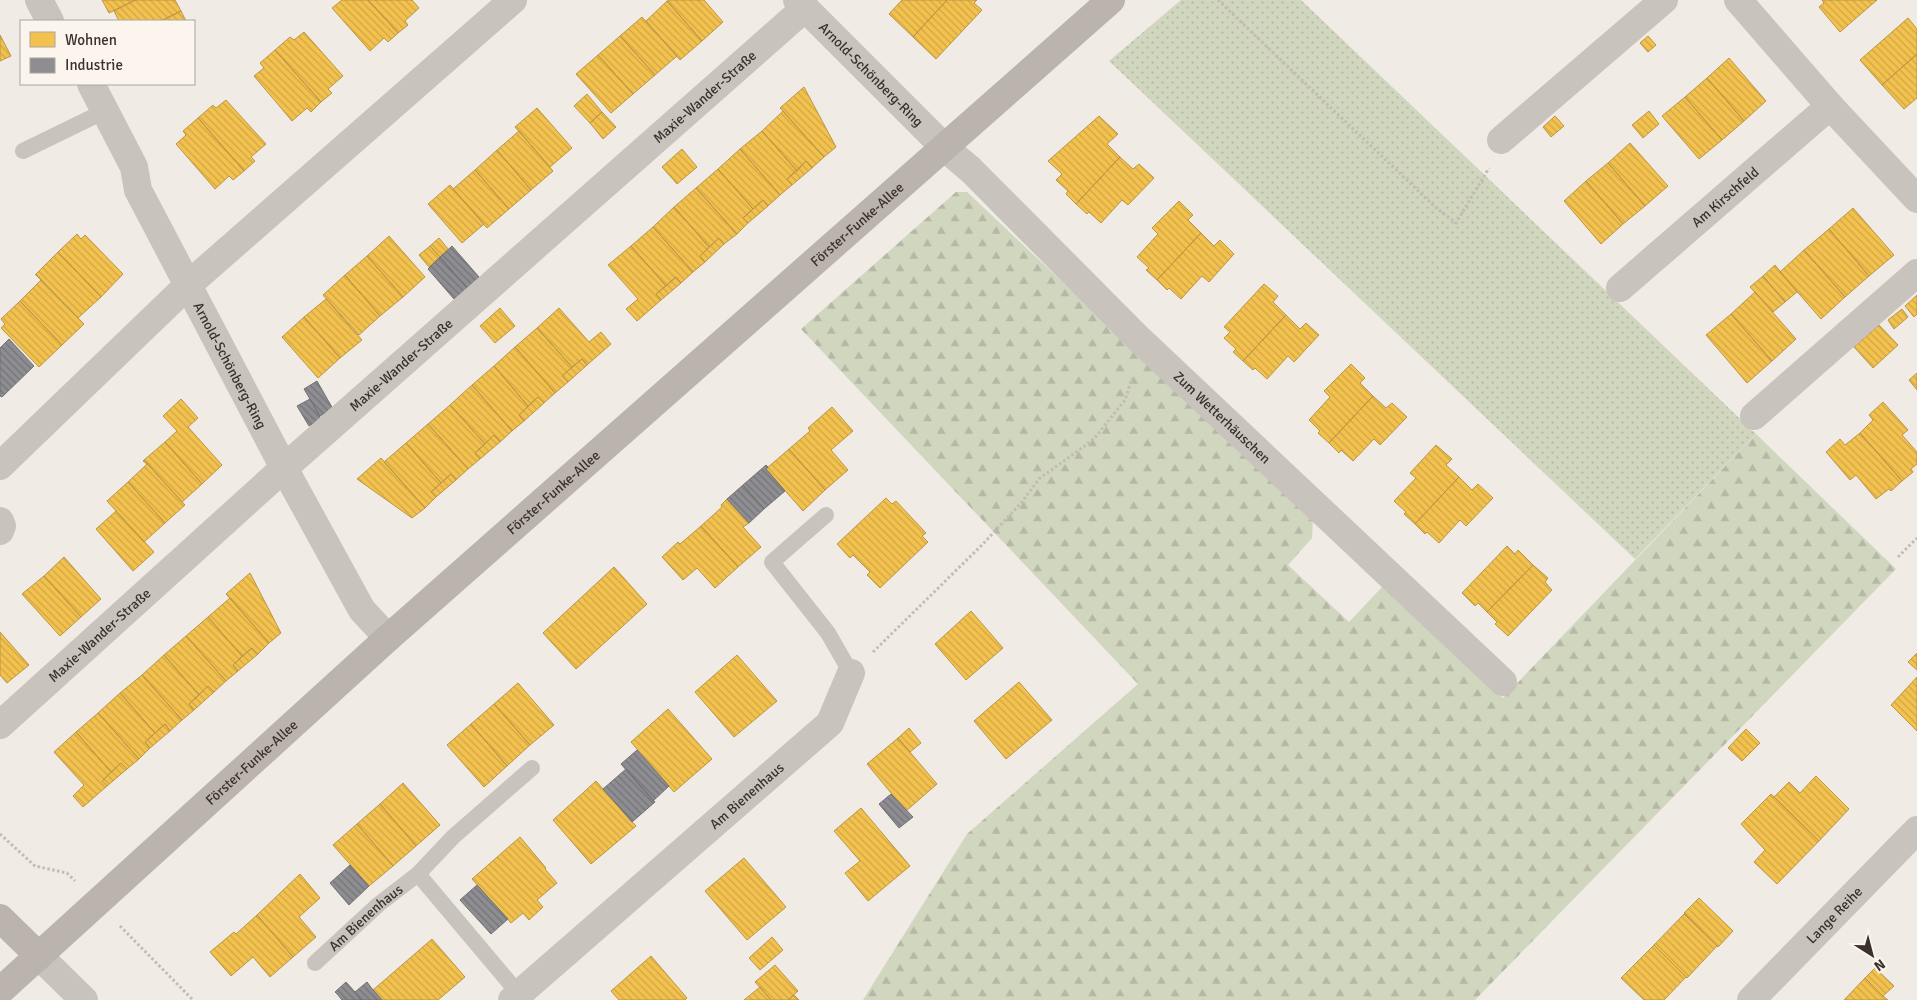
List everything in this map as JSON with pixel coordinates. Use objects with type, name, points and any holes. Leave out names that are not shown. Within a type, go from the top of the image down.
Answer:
[{"type":"street","points":[[39,0],[49,20]]},
{"type":"street","points":[[0,466],[188,285],[513,0]]},
{"type":"street","name":"Förster-Funke-Allee","points":[[0,991],[388,638],[1111,0]]},
{"type":"street","points":[[1501,140],[1664,0]]},
{"type":"street","points":[[1738,0],[1830,106],[1917,200]]},
{"type":"street","name":"Arnold-Schönberg-Ring","points":[[801,4],[945,148]]},
{"type":"street","name":"Maxie-Wander-Straße","points":[[0,725],[801,4]]},
{"type":"street","name":"Arnold-Schönberg-Ring","points":[[92,85],[134,167],[138,190],[284,468],[362,610],[388,638]]},
{"type":"street","name":"Am Kirschfeld","points":[[1620,288],[1830,106]]},
{"type":"street","name":"Zum Wetterhäuschen","points":[[945,148],[976,175],[1138,338],[1504,682]]},
{"type":"street","points":[[1754,416],[1917,274]]},
{"type":"street","points":[[0,521],[2,526],[0,531]]},
{"type":"street","name":"Am Bienenhaus","points":[[516,997],[830,723],[851,673]]},
{"type":"street","name":"Lange Reihe","points":[[1751,1000],[1917,830]]},
{"type":"street","points":[[0,918],[84,1000]]},
{"type":"lane","points":[[23,152],[105,111]]},
{"type":"lane","points":[[826,515],[772,562],[828,634],[851,673]]},
{"type":"lane","name":"Am Bienenhaus","points":[[315,962],[379,904],[418,874],[453,837],[532,768]]},
{"type":"lane","name":"Am Bienenhaus","points":[[418,874],[516,997]]},
{"type":"path","points":[[1218,0],[1427,199],[1456,223],[1499,152],[1501,140]]},
{"type":"path","points":[[851,673],[982,545],[1021,503],[1039,479],[1094,439],[1125,400],[1134,372],[1138,338]]},
{"type":"path","points":[[1898,557],[1917,538]]},
{"type":"green space","points":[[1181,0],[1301,0],[1756,434],[1635,559],[1109,61]]},
{"type":"green space","points":[[956,192],[967,192],[1313,518],[1312,538],[1288,565],[1349,622],[1383,586],[1503,698],[1756,434],[1896,569],[1475,1000],[863,1000],[967,834],[1138,684],[801,329]]},
{"type":"building: Wohnen","points":[[102,0],[135,0],[109,13]]},
{"type":"building: Wohnen","points":[[135,0],[175,0],[181,11],[163,20],[118,20],[114,11]]},
{"type":"building: Wohnen","points":[[342,0],[368,0],[398,33],[388,42],[384,38],[370,51],[332,8]]},
{"type":"building: Wohnen","points":[[368,0],[412,0],[419,8],[405,21],[408,25],[398,33]]},
{"type":"building: Wohnen","points":[[704,0],[723,22],[702,41],[667,1]]},
{"type":"building: Wohnen","points":[[902,0],[947,0],[913,37],[889,14]]},
{"type":"building: Wohnen","points":[[947,0],[977,0],[974,3],[982,10],[936,59],[913,37]]},
{"type":"building: Wohnen","points":[[1822,0],[1877,0],[1840,32],[1819,7],[1824,3]]},
{"type":"building: Wohnen","points":[[667,1],[702,41],[680,60],[646,21]]},
{"type":"building: Wohnen","points":[[181,11],[186,20],[163,20]]},
{"type":"building: Wohnen","points":[[642,17],[677,56],[655,75],[620,36]]},
{"type":"building: Wohnen","points":[[1908,18],[1917,29],[1917,54],[1882,85],[1860,60]]},
{"type":"building: Wohnen","points":[[304,32],[343,76],[328,89],[332,93],[321,102],[275,50],[290,37],[294,40]]},
{"type":"building: Wohnen","points":[[0,35],[11,56],[0,61]]},
{"type":"building: Wohnen","points":[[620,36],[655,75],[633,94],[598,55]]},
{"type":"building: Wohnen","points":[[1648,36],[1656,45],[1648,52],[1640,43]]},
{"type":"building: Wohnen","points":[[275,50],[321,102],[311,112],[307,108],[292,121],[254,76],[264,68],[260,63]]},
{"type":"building: Wohnen","points":[[1917,54],[1917,98],[1904,109],[1882,85]]},
{"type":"building: Wohnen","points":[[598,55],[633,94],[611,113],[576,74]]},
{"type":"building: Wohnen","points":[[1729,58],[1766,101],[1744,121],[1707,78]]},
{"type":"building: Wohnen","points":[[1707,78],[1744,121],[1722,140],[1685,97]]},
{"type":"building: Wohnen","points":[[804,87],[836,147],[824,157],[780,108]]},
{"type":"building: Wohnen","points":[[587,94],[602,112],[590,123],[574,106]]},
{"type":"building: Wohnen","points":[[1685,97],[1722,140],[1699,159],[1662,116]]},
{"type":"building: Wohnen","points":[[226,100],[266,144],[251,157],[255,161],[244,171],[198,118],[213,105],[216,108]]},
{"type":"building: Wohnen","points":[[537,108],[572,148],[550,167],[515,127]]},
{"type":"building: Wohnen","points":[[783,111],[824,157],[812,168],[806,161],[797,171],[762,131]]},
{"type":"building: Wohnen","points":[[1649,111],[1659,124],[1643,138],[1632,125]]},
{"type":"building: Wohnen","points":[[602,112],[616,127],[603,139],[590,123]]},
{"type":"building: Wohnen","points":[[1099,116],[1118,134],[1107,144],[1120,157],[1076,204],[1066,194],[1068,191],[1056,180],[1062,174],[1048,161]]},
{"type":"building: Wohnen","points":[[1555,116],[1564,126],[1551,137],[1543,127]]},
{"type":"building: Wohnen","points":[[198,118],[244,171],[233,180],[229,176],[215,189],[176,144],[186,135],[183,131]]},
{"type":"building: Wohnen","points":[[519,131],[553,171],[531,190],[497,150]]},
{"type":"building: Wohnen","points":[[762,131],[797,171],[787,179],[792,185],[780,195],[740,149]]},
{"type":"building: Wohnen","points":[[1630,143],[1668,186],[1645,206],[1608,163]]},
{"type":"building: Wohnen","points":[[682,149],[697,167],[677,184],[662,167]]},
{"type":"building: Wohnen","points":[[740,149],[780,195],[768,206],[763,200],[753,209],[718,169]]},
{"type":"building: Wohnen","points":[[497,150],[531,190],[509,209],[475,170]]},
{"type":"building: Wohnen","points":[[1120,157],[1133,169],[1139,164],[1154,178],[1128,205],[1122,200],[1101,223],[1076,204]]},
{"type":"building: Wohnen","points":[[806,161],[812,168],[792,185],[787,179]]},
{"type":"building: Wohnen","points":[[1608,163],[1645,206],[1623,224],[1586,181]]},
{"type":"building: Wohnen","points":[[718,169],[753,209],[743,218],[748,223],[737,234],[696,188]]},
{"type":"building: Wohnen","points":[[475,170],[509,209],[487,228],[453,189]]},
{"type":"building: Wohnen","points":[[1586,181],[1623,224],[1601,244],[1564,201]]},
{"type":"building: Wohnen","points":[[450,185],[484,224],[462,243],[428,204]]},
{"type":"building: Wohnen","points":[[696,188],[737,234],[724,244],[719,238],[709,247],[674,207]]},
{"type":"building: Wohnen","points":[[763,200],[768,206],[748,223],[743,218]]},
{"type":"building: Wohnen","points":[[1179,201],[1193,215],[1188,220],[1201,233],[1157,280],[1146,270],[1149,268],[1137,257],[1158,234],[1152,228]]},
{"type":"building: Wohnen","points":[[674,207],[709,247],[700,256],[705,262],[693,272],[653,227]]},
{"type":"building: Wohnen","points":[[1853,208],[1894,255],[1869,276],[1829,229]]},
{"type":"building: Wohnen","points":[[653,227],[693,272],[681,283],[676,277],[666,286],[631,246]]},
{"type":"building: Wohnen","points":[[1829,229],[1869,276],[1845,297],[1804,250]]},
{"type":"building: Wohnen","points":[[1201,233],[1214,246],[1220,240],[1234,254],[1209,282],[1202,276],[1181,299],[1169,288],[1167,290],[1157,280]]},
{"type":"building: Wohnen","points":[[77,234],[81,239],[85,235],[123,274],[101,297],[58,252]]},
{"type":"building: Wohnen","points":[[389,236],[425,277],[403,297],[367,256]]},
{"type":"building: Wohnen","points":[[439,238],[449,250],[440,257],[430,246]]},
{"type":"building: Wohnen","points":[[719,238],[724,244],[705,262],[700,256]]},
{"type":"building: Wohnen","points":[[430,246],[440,257],[429,267],[419,255]]},
{"type":"building: Wohnen","points":[[631,246],[666,286],[656,294],[661,300],[637,321],[626,309],[638,299],[608,265]]},
{"type":"building: Wohnen","points":[[1804,250],[1845,297],[1821,319],[1780,272]]},
{"type":"building: Wohnen","points":[[58,252],[101,297],[78,318],[36,274]]},
{"type":"building: Wohnen","points":[[367,256],[403,297],[380,316],[345,275]]},
{"type":"building: Wohnen","points":[[1775,265],[1797,292],[1785,302],[1763,276]]},
{"type":"building: Wohnen","points":[[345,275],[380,316],[359,335],[323,295]]},
{"type":"building: Wohnen","points":[[1763,276],[1785,302],[1773,312],[1750,287]]},
{"type":"building: Wohnen","points":[[676,277],[681,283],[661,300],[656,294]]},
{"type":"building: Wohnen","points":[[41,280],[84,324],[62,345],[20,301]]},
{"type":"building: Wohnen","points":[[1264,284],[1278,296],[1273,302],[1286,315],[1243,361],[1233,352],[1236,349],[1224,338],[1230,332],[1224,327]]},
{"type":"building: Wohnen","points":[[1755,292],[1796,339],[1772,361],[1731,314]]},
{"type":"building: Wohnen","points":[[1917,295],[1917,314],[1914,317],[1905,306]]},
{"type":"building: Wohnen","points":[[326,299],[362,340],[340,358],[304,317]]},
{"type":"building: Wohnen","points":[[20,301],[62,345],[39,367],[1,328],[5,324],[1,319]]},
{"type":"building: Wohnen","points":[[500,308],[515,326],[495,343],[480,326]]},
{"type":"building: Wohnen","points":[[559,308],[589,342],[601,332],[611,344],[587,365],[582,359],[572,367],[537,328]]},
{"type":"building: Wohnen","points":[[1902,309],[1908,317],[1894,329],[1888,320]]},
{"type":"building: Wohnen","points":[[1731,314],[1772,361],[1747,383],[1706,335]]},
{"type":"building: Wohnen","points":[[1286,315],[1300,329],[1306,323],[1319,335],[1294,362],[1288,356],[1267,379],[1255,368],[1253,370],[1243,361]]},
{"type":"building: Wohnen","points":[[304,317],[340,358],[318,378],[282,337]]},
{"type":"building: Wohnen","points":[[1879,325],[1898,345],[1873,368],[1854,347]]},
{"type":"building: Wohnen","points":[[537,328],[572,367],[562,376],[568,382],[555,393],[515,347]]},
{"type":"building: Wohnen","points":[[515,347],[555,393],[544,403],[538,397],[528,406],[494,366]]},
{"type":"building: Wohnen","points":[[582,359],[587,365],[568,382],[562,376]]},
{"type":"building: Wohnen","points":[[1351,364],[1365,378],[1360,383],[1373,396],[1329,443],[1318,433],[1320,431],[1309,420],[1330,397],[1324,391]]},
{"type":"building: Wohnen","points":[[494,366],[528,406],[519,415],[524,421],[512,431],[472,385]]},
{"type":"building: Wohnen","points":[[1917,373],[1917,390],[1909,380]]},
{"type":"building: Wohnen","points":[[472,385],[512,431],[500,442],[494,435],[485,444],[450,405]]},
{"type":"building: Wohnen","points":[[1373,396],[1386,408],[1392,403],[1407,417],[1380,445],[1374,439],[1353,461],[1341,450],[1339,453],[1329,443]]},
{"type":"building: Wohnen","points":[[538,397],[544,403],[524,421],[519,415]]},
{"type":"building: Wohnen","points":[[181,399],[198,418],[188,427],[222,465],[202,484],[165,442],[177,431],[163,416]]},
{"type":"building: Wohnen","points":[[1883,402],[1908,430],[1902,435],[1917,452],[1917,464],[1911,469],[1913,472],[1902,481],[1860,433],[1873,420],[1869,415]]},
{"type":"building: Wohnen","points":[[450,405],[485,444],[475,453],[480,459],[468,469],[428,424]]},
{"type":"building: Wohnen","points":[[832,407],[853,431],[831,450],[848,470],[825,490],[789,449],[810,431],[808,428]]},
{"type":"building: Wohnen","points":[[428,424],[468,469],[456,480],[451,474],[441,483],[406,443]]},
{"type":"building: Wohnen","points":[[1860,433],[1902,481],[1891,491],[1889,489],[1876,499],[1856,475],[1850,480],[1826,452],[1840,439],[1845,445]]},
{"type":"building: Wohnen","points":[[494,435],[500,442],[480,459],[475,453]]},
{"type":"building: Wohnen","points":[[165,442],[202,484],[182,502],[144,460]]},
{"type":"building: Wohnen","points":[[406,443],[441,483],[431,492],[436,497],[425,508],[384,462]]},
{"type":"building: Wohnen","points":[[1436,445],[1452,459],[1446,465],[1459,477],[1415,524],[1394,501],[1416,478],[1410,473]]},
{"type":"building: Wohnen","points":[[789,449],[825,490],[803,511],[766,469]]},
{"type":"building: Wohnen","points":[[381,458],[425,508],[412,518],[357,479]]},
{"type":"building: Wohnen","points":[[144,460],[185,505],[165,523],[128,482],[147,464]]},
{"type":"building: Wohnen","points":[[451,474],[456,480],[436,497],[431,492]]},
{"type":"building: Wohnen","points":[[1459,477],[1472,490],[1478,484],[1493,498],[1466,526],[1460,520],[1439,543],[1427,532],[1425,534],[1415,524]]},
{"type":"building: Wohnen","points":[[128,482],[165,523],[144,542],[107,501]]},
{"type":"building: Wohnen","points":[[886,498],[892,504],[896,501],[926,533],[922,536],[928,542],[880,588],[867,575],[870,572],[853,555],[850,558],[837,544]]},
{"type":"building: Wohnen","points":[[727,499],[749,523],[743,527],[761,547],[738,567],[701,526],[722,507],[721,505]]},
{"type":"building: Wohnen","points":[[116,511],[154,552],[133,571],[96,529]]},
{"type":"building: Wohnen","points":[[701,526],[738,567],[715,588],[697,568],[683,580],[662,557],[678,542],[680,544]]},
{"type":"building: Wohnen","points":[[1507,546],[1515,554],[1518,550],[1533,565],[1487,612],[1478,603],[1475,606],[1462,593]]},
{"type":"building: Wohnen","points":[[64,557],[101,599],[81,617],[44,576]]},
{"type":"building: Wohnen","points":[[1533,565],[1548,578],[1545,582],[1552,590],[1508,636],[1495,624],[1497,622],[1487,612]]},
{"type":"building: Wohnen","points":[[614,567],[647,604],[576,669],[543,633]]},
{"type":"building: Wohnen","points":[[250,573],[281,633],[269,643],[226,594]]},
{"type":"building: Wohnen","points":[[44,576],[81,617],[60,636],[22,594]]},
{"type":"building: Wohnen","points":[[230,598],[269,643],[258,654],[252,648],[242,656],[208,617]]},
{"type":"building: Wohnen","points":[[971,611],[1003,648],[966,680],[935,644]]},
{"type":"building: Wohnen","points":[[208,617],[242,656],[233,665],[238,671],[226,681],[186,636]]},
{"type":"building: Wohnen","points":[[0,632],[29,665],[7,683],[0,675]]},
{"type":"building: Wohnen","points":[[186,636],[226,681],[214,692],[208,686],[199,695],[164,655]]},
{"type":"building: Wohnen","points":[[252,648],[258,654],[238,671],[233,665]]},
{"type":"building: Wohnen","points":[[1917,653],[1917,670],[1908,662]]},
{"type":"building: Wohnen","points":[[164,655],[199,695],[189,704],[194,710],[182,720],[142,675]]},
{"type":"building: Wohnen","points":[[737,655],[777,701],[734,737],[695,692]]},
{"type":"building: Wohnen","points":[[142,675],[182,720],[170,731],[165,724],[155,733],[120,693]]},
{"type":"building: Wohnen","points":[[1917,677],[1917,731],[1891,705]]},
{"type":"building: Wohnen","points":[[1019,682],[1052,720],[1006,759],[974,721]]},
{"type":"building: Wohnen","points":[[518,683],[554,725],[530,745],[494,704]]},
{"type":"building: Wohnen","points":[[208,686],[214,692],[194,710],[189,704]]},
{"type":"building: Wohnen","points":[[120,693],[155,733],[145,742],[150,748],[139,759],[98,713]]},
{"type":"building: Wohnen","points":[[494,704],[530,745],[507,766],[471,724]]},
{"type":"building: Wohnen","points":[[668,709],[712,759],[674,792],[631,742]]},
{"type":"building: Wohnen","points":[[98,713],[139,759],[127,769],[121,763],[111,772],[76,732]]},
{"type":"building: Wohnen","points":[[165,724],[170,731],[150,748],[145,742]]},
{"type":"building: Wohnen","points":[[471,724],[507,766],[484,787],[447,745]]},
{"type":"building: Wohnen","points":[[909,728],[921,743],[910,752],[898,738]]},
{"type":"building: Wohnen","points":[[1746,729],[1760,743],[1742,761],[1728,748]]},
{"type":"building: Wohnen","points":[[76,732],[111,772],[102,781],[107,786],[83,807],[73,796],[84,785],[54,752]]},
{"type":"building: Wohnen","points":[[898,738],[937,784],[906,811],[867,764]]},
{"type":"building: Wohnen","points":[[121,763],[127,769],[107,786],[102,781]]},
{"type":"building: Wohnen","points":[[1816,776],[1849,809],[1819,841],[1774,797],[1789,782],[1800,793]]},
{"type":"building: Wohnen","points":[[596,781],[636,826],[591,864],[553,820]]},
{"type":"building: Wohnen","points":[[403,783],[440,825],[416,846],[380,804]]},
{"type":"building: Wohnen","points":[[1771,794],[1819,841],[1777,884],[1754,862],[1765,850],[1741,824]]},
{"type":"building: Wohnen","points":[[380,804],[416,846],[393,866],[357,824]]},
{"type":"building: Wohnen","points":[[861,808],[910,866],[868,901],[845,873],[860,861],[834,831]]},
{"type":"building: Wohnen","points":[[357,824],[393,866],[369,886],[333,845]]},
{"type":"building: Wohnen","points":[[520,837],[557,883],[537,900],[543,907],[529,920],[523,913],[511,923],[472,879]]},
{"type":"building: Wohnen","points":[[744,858],[786,907],[747,940],[705,891]]},
{"type":"building: Wohnen","points":[[300,874],[320,898],[299,917],[316,937],[293,957],[257,915]]},
{"type":"building: Wohnen","points":[[1699,898],[1733,931],[1718,947],[1684,913]]},
{"type":"building: Wohnen","points":[[1684,914],[1717,946],[1687,978],[1654,945]]},
{"type":"building: Wohnen","points":[[257,915],[293,957],[270,977],[253,957],[231,976],[210,952],[234,932],[236,934]]},
{"type":"building: Wohnen","points":[[772,937],[783,950],[760,970],[749,958]]},
{"type":"building: Wohnen","points":[[432,939],[465,977],[438,1000],[382,1000],[373,990]]},
{"type":"building: Wohnen","points":[[1654,945],[1686,977],[1664,1000],[1644,1000],[1621,978]]},
{"type":"building: Wohnen","points":[[651,956],[687,998],[685,1000],[619,1000],[611,991]]},
{"type":"building: Wohnen","points":[[775,965],[798,991],[788,1000],[771,1000],[755,982]]},
{"type":"building: Wohnen","points":[[1875,968],[1894,986],[1883,996],[1865,978]]},
{"type":"building: Wohnen","points":[[1865,978],[1883,996],[1888,1000],[1844,1000]]},
{"type":"building: Wohnen","points":[[760,987],[771,1000],[744,1000]]},
{"type":"building: Wohnen","points":[[794,995],[799,1000],[788,1000]]},
{"type":"building: Industrie","points":[[452,246],[479,277],[467,288],[440,257]]},
{"type":"building: Industrie","points":[[440,257],[467,288],[454,299],[428,269]]},
{"type":"building: Industrie","points":[[9,339],[34,366],[2,397],[0,396],[0,348]]},
{"type":"building: Industrie","points":[[317,381],[333,409],[320,416],[304,389]]},
{"type":"building: Industrie","points":[[310,399],[321,419],[309,426],[297,406]]},
{"type":"building: Industrie","points":[[766,465],[768,467],[766,469],[785,491],[764,509],[743,485]]},
{"type":"building: Industrie","points":[[743,485],[764,509],[749,523],[727,499]]},
{"type":"building: Industrie","points":[[637,750],[669,786],[653,801],[621,764]]},
{"type":"building: Industrie","points":[[626,769],[655,802],[632,822],[603,789]]},
{"type":"building: Industrie","points":[[891,794],[913,817],[899,828],[879,804]]},
{"type":"building: Industrie","points":[[350,865],[369,886],[349,905],[330,883]]},
{"type":"building: Industrie","points":[[477,885],[508,919],[491,934],[460,900]]},
{"type":"building: Industrie","points":[[346,982],[361,1000],[342,1000],[335,992]]},
{"type":"building: Industrie","points":[[367,982],[382,1000],[361,1000],[355,992]]}]
